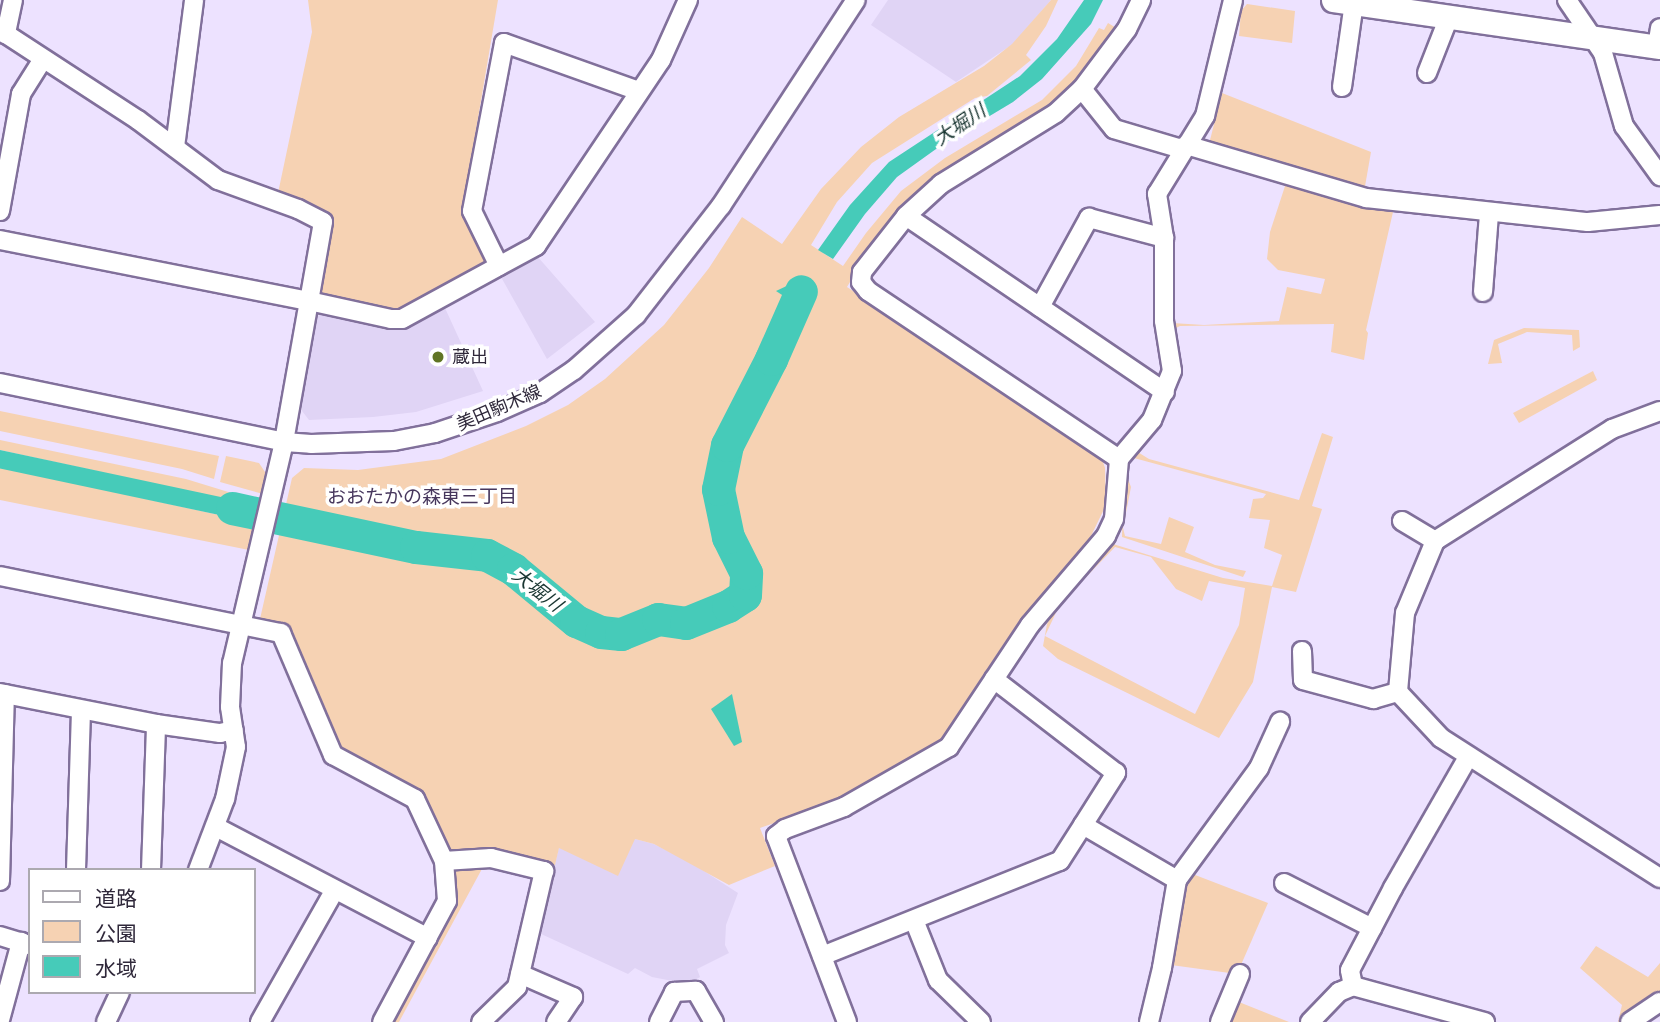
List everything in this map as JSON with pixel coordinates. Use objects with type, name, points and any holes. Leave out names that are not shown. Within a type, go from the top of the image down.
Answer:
[{"type":"main road","points":[[1344,2],[1595,38],[1659,40]]},
{"type":"street","points":[[13,0],[6,34],[138,120],[218,180],[298,208],[323,222],[284,442],[232,663],[230,707],[236,747],[216,827],[199,868]]},
{"type":"street","points":[[175,147],[194,0]]},
{"type":"street","points":[[0,240],[402,319],[536,246],[661,60],[688,0]]},
{"type":"street","name":"美田駒木線","points":[[0,383],[284,442],[340,445],[394,441],[435,433],[497,412],[540,393],[574,370],[636,315],[722,206],[856,0]]},
{"type":"street","points":[[1119,459],[869,291],[861,282],[862,272],[906,216],[941,184],[1056,113],[1082,89],[1127,30],[1140,0]]},
{"type":"street","points":[[847,1022],[776,836],[785,829],[844,807],[949,747],[1030,625],[1106,536],[1114,519],[1119,459],[1152,420],[1172,371],[1164,321],[1164,238],[1157,194],[1205,116],[1233,0]]},
{"type":"street","points":[[1567,0],[1603,53],[1624,126],[1660,176]]},
{"type":"street","points":[[1342,87],[1344,2]]},
{"type":"street","points":[[1427,73],[1450,17]]},
{"type":"street","points":[[499,266],[472,211],[505,43],[639,91]]},
{"type":"street","points":[[0,211],[6,133],[21,94],[43,59]]},
{"type":"street","points":[[1082,89],[1114,129],[1366,198],[1489,214],[1588,222],[1660,215]]},
{"type":"street","points":[[1483,292],[1489,214]]},
{"type":"street","points":[[906,216],[1165,392]]},
{"type":"street","points":[[1040,307],[1089,218],[1164,238]]},
{"type":"street","points":[[1660,411],[1612,429],[1435,541],[1405,614],[1398,692],[1441,738],[1660,878]]},
{"type":"street","points":[[1402,521],[1435,541]]},
{"type":"street","points":[[0,576],[281,632],[333,755],[415,799],[444,861],[447,901],[382,1022]]},
{"type":"street","points":[[1302,651],[1303,680],[1373,699],[1398,692]]},
{"type":"street","points":[[822,956],[1060,860],[1116,773],[994,679]]},
{"type":"street","points":[[0,881],[2,694],[81,712],[156,724],[220,733],[234,730]]},
{"type":"street","points":[[76,868],[81,712]]},
{"type":"street","points":[[1149,1022],[1162,968],[1177,880],[1259,768],[1280,722]]},
{"type":"street","points":[[151,868],[156,724]]},
{"type":"street","points":[[1353,986],[1350,971],[1468,757]]},
{"type":"street","points":[[1083,825],[1177,880]]},
{"type":"street","points":[[216,827],[428,938]]},
{"type":"street","points":[[444,861],[491,858],[544,871],[517,987],[481,1022]]},
{"type":"street","points":[[1284,883],[1372,928]]},
{"type":"street","points":[[260,1022],[334,891]]},
{"type":"street","points":[[914,920],[938,980],[981,1022]]},
{"type":"street","points":[[0,936],[25,944],[0,1020]]},
{"type":"street","points":[[520,974],[573,997],[556,1022]]},
{"type":"street","points":[[1220,1022],[1240,974]]},
{"type":"street","points":[[1310,1022],[1339,992],[1353,986],[1485,1022]]},
{"type":"street","points":[[659,1022],[674,992],[696,991],[714,1022]]},
{"type":"street","points":[[106,1022],[119,994]]},
{"type":"street","points":[[1629,1022],[1660,1002]]},
{"type":"shaded area","points":[[888,0],[1051,0],[1013,44],[956,82],[871,25]]},
{"type":"shaded area","points":[[537,256],[595,322],[547,359],[501,277]]},
{"type":"shaded area","points":[[445,308],[483,391],[416,412],[373,417],[309,420],[299,407],[315,318],[322,313],[404,330]]},
{"type":"shaded area","points":[[635,839],[654,844],[690,862],[738,893],[726,925],[725,945],[729,953],[697,969],[700,977],[688,984],[652,977],[635,968],[628,974],[539,933],[559,847]]},
{"type":"green space","points":[[308,0],[498,0],[462,213],[485,260],[483,268],[404,310],[325,296],[320,290],[333,219],[298,200],[278,193],[312,32]]},
{"type":"green space","points":[[1051,0],[1058,0],[1046,26],[1026,55],[1031,60],[987,96],[975,98],[872,163],[837,202],[811,245],[843,266],[901,191],[945,158],[1042,100],[1076,66],[1099,28],[1104,30],[1108,23],[1118,29],[1080,77],[1046,108],[947,170],[912,196],[882,229],[847,287],[1101,456],[1105,468],[1106,505],[1091,536],[1024,619],[946,737],[843,799],[760,828],[775,866],[729,885],[654,844],[635,839],[618,876],[559,848],[555,865],[486,849],[454,852],[446,847],[421,793],[341,751],[287,624],[260,619],[292,478],[304,468],[358,470],[441,459],[526,426],[568,405],[605,379],[664,325],[709,268],[742,217],[782,244],[821,189],[861,147],[899,117],[984,66],[1012,44]]},
{"type":"green space","points":[[1247,4],[1295,11],[1292,43],[1239,36],[1241,11]]},
{"type":"green space","points":[[1222,93],[1371,152],[1364,192],[1209,144]]},
{"type":"green space","points":[[1286,183],[1393,212],[1366,330],[1368,333],[1364,360],[1331,352],[1334,324],[1180,326],[1176,328],[1182,370],[1175,393],[1180,368],[1172,323],[1204,325],[1279,321],[1287,287],[1321,294],[1325,279],[1278,270],[1267,259],[1270,232]]},
{"type":"green space","points":[[1524,328],[1579,330],[1580,347],[1573,351],[1572,335],[1527,332],[1498,344],[1502,363],[1488,364],[1494,340]]},
{"type":"green space","points":[[1593,371],[1597,380],[1519,423],[1513,413]]},
{"type":"green space","points":[[1174,395],[1163,420],[1136,451],[1149,459],[1299,500],[1322,433],[1333,437],[1312,506],[1322,509],[1296,592],[1272,587],[1253,682],[1219,738],[1058,659],[1043,646],[1047,624],[1054,610],[1113,544],[1223,578],[1272,586],[1282,555],[1264,548],[1270,520],[1249,518],[1253,499],[1263,498],[1266,494],[1134,458],[1127,460],[1160,421]],"holes":[[[1115,547],[1151,557],[1176,589],[1202,601],[1209,581],[1245,588],[1239,625],[1195,714],[1045,636],[1060,604]]]},
{"type":"green space","points":[[0,411],[219,456],[214,479],[182,469],[0,431]]},
{"type":"green space","points":[[0,440],[186,479],[261,502],[260,507],[0,450]]},
{"type":"green space","points":[[226,456],[259,463],[267,475],[263,494],[220,482]]},
{"type":"green space","points":[[0,467],[256,523],[249,550],[0,500]]},
{"type":"green space","points":[[1124,469],[1131,487],[1123,528],[1125,536],[1161,544],[1169,517],[1194,527],[1185,552],[1215,565],[1246,571],[1243,577],[1122,537]]},
{"type":"green space","points":[[483,867],[399,1022],[392,1022],[456,905],[454,874],[459,868]]},
{"type":"green space","points":[[1190,873],[1268,903],[1237,974],[1171,965]]},
{"type":"green space","points":[[1596,946],[1648,977],[1660,963],[1660,1005],[1636,1022],[1618,1022],[1622,1005],[1580,968]]},
{"type":"green space","points":[[1234,1000],[1289,1022],[1229,1022]]},
{"type":"water","points":[[1084,0],[1103,0],[1091,24],[1042,79],[1013,102],[943,144],[897,177],[865,214],[833,259],[818,250],[850,205],[889,162],[1020,76],[1057,39]]},
{"type":"water","points":[[793,283],[809,294],[808,312],[776,291]]},
{"type":"water","points":[[0,450],[260,505],[256,523],[0,468]]},
{"type":"water","points":[[285,510],[375,529],[395,553],[281,527]]},
{"type":"water","points":[[732,694],[742,742],[734,746],[711,709]]},
{"type":"waterway","name":"大堀川","points":[[232,508],[416,547],[487,555],[513,569],[576,621],[601,632],[621,634],[658,619],[686,623],[728,606],[745,595],[746,573],[728,537],[718,489],[727,445],[771,359],[801,291]]},
{"type":"place","name":"蔵出","points":[[438,357]]},
{"type":"district","name":"おおたかの森東三丁目","points":[[422,497]]}]
